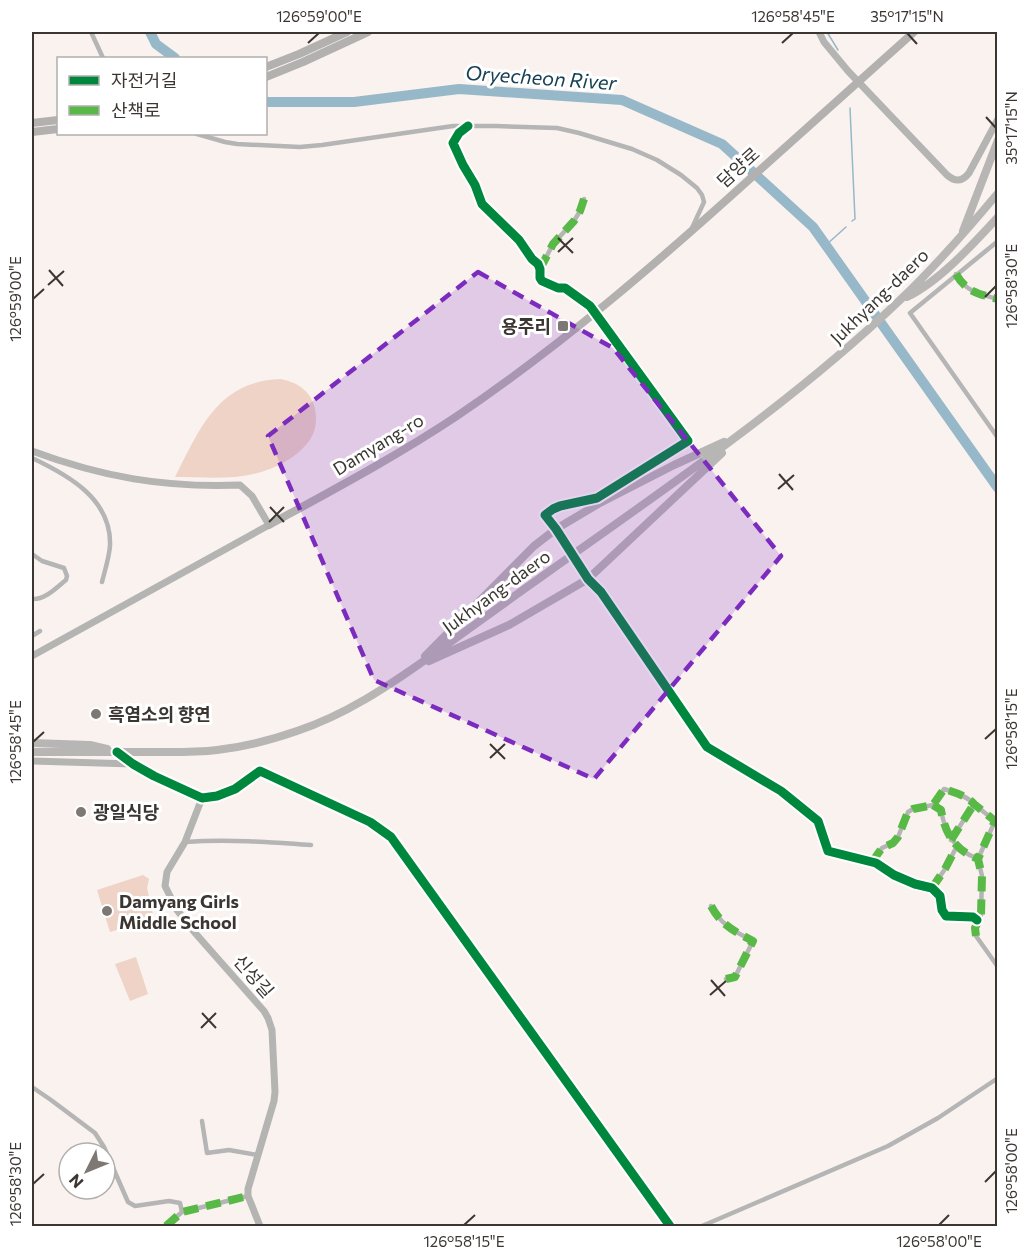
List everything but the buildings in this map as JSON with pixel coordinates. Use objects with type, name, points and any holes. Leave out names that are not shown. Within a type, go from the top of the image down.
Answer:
[{"type":"highway","points":[[267,76],[331,44],[347,32]]},
{"type":"highway","points":[[267,68],[368,32]]},
{"type":"highway","name":"담양로","points":[[711,214],[914,32]]},
{"type":"highway","points":[[32,123],[57,120]]},
{"type":"highway","points":[[32,132],[57,129]]},
{"type":"highway","name":"Damyang-ro","points":[[269,525],[365,473],[456,416],[580,326],[711,214]]},
{"type":"main road","points":[[961,237],[998,140]]},
{"type":"main road","name":"Jukhyang-daero","points":[[32,752],[216,750],[244,746],[298,731],[329,719],[383,689],[743,433],[803,386],[901,300],[961,237],[998,192]]},
{"type":"main road","points":[[901,300],[919,291],[935,279],[998,217]]},
{"type":"main road","points":[[411,670],[534,546],[556,529],[598,504],[743,433]]},
{"type":"main road","points":[[411,670],[509,625],[588,579],[743,433]]},
{"type":"main road","name":"Jukhyang-daero","points":[[32,743],[90,745],[117,752]]},
{"type":"street","points":[[91,32],[104,57]]},
{"type":"street","points":[[819,32],[824,42],[848,71],[954,180],[963,179],[969,173],[998,119]]},
{"type":"street","points":[[200,135],[237,144],[300,147],[322,146],[453,126],[557,128],[613,142],[644,154],[681,175],[697,188],[704,202],[689,233]]},
{"type":"street","points":[[468,126],[459,133],[453,143],[475,184],[482,204],[519,240],[538,264],[542,281],[558,288],[565,288],[590,306]]},
{"type":"street","points":[[540,269],[553,244],[574,221],[584,199]]},
{"type":"street","points":[[998,241],[910,313],[998,438]]},
{"type":"street","points":[[956,274],[972,292],[998,299]]},
{"type":"street","points":[[565,543],[545,515],[560,506],[597,498],[688,441],[603,323]]},
{"type":"street","points":[[32,451],[93,471],[142,481],[188,486],[240,485],[252,496],[269,525]]},
{"type":"street","points":[[32,458],[74,480],[97,502],[104,514],[110,544],[102,582]]},
{"type":"street","name":"Damyang-ro","points":[[32,656],[269,525]]},
{"type":"street","points":[[32,554],[42,561],[64,568],[67,576],[66,580],[45,597],[32,599]]},
{"type":"street","points":[[580,566],[707,747],[780,791],[818,821],[828,851],[876,863],[894,875],[932,888],[940,896],[946,916],[973,917],[978,920]]},
{"type":"street","points":[[32,636],[40,631]]},
{"type":"street","points":[[117,752],[154,776],[202,798],[217,796],[235,789],[260,771],[370,822],[391,837],[669,1227]]},
{"type":"street","points":[[32,761],[133,764]]},
{"type":"street","points":[[933,805],[944,789],[972,801],[995,821],[978,859],[982,876],[981,915],[975,928],[976,936],[998,967]]},
{"type":"street","name":"신성길","points":[[202,798],[185,842],[167,872],[165,886],[177,910],[264,1011],[272,1030],[274,1101],[257,1155],[248,1196]]},
{"type":"street","points":[[951,840],[974,804]]},
{"type":"street","points":[[873,862],[882,848],[893,843],[898,837],[908,812],[913,808],[933,805],[940,810],[951,840],[978,859]]},
{"type":"street","points":[[185,842],[258,841],[311,845]]},
{"type":"street","points":[[932,888],[957,846]]},
{"type":"street","points":[[711,906],[730,929],[753,941],[735,977],[726,979]]},
{"type":"street","points":[[702,1227],[888,1146],[938,1118],[998,1078]]},
{"type":"street","points":[[32,1087],[95,1133],[104,1147],[128,1202],[135,1206],[169,1201],[180,1203],[182,1212]]},
{"type":"street","points":[[202,1121],[207,1153],[229,1150],[257,1155]]},
{"type":"street","points":[[166,1227],[182,1212],[248,1196],[260,1227]]},
{"type":"highlighted area","points":[[478,272],[613,348],[781,556],[594,779],[374,680],[268,436]]},
{"type":"shaded area","points":[[281,379],[302,388],[314,405],[316,425],[311,438],[302,449],[279,465],[245,476],[175,477],[203,425],[226,398],[241,388],[259,382]]},
{"type":"shaded area","points":[[143,875],[149,879],[147,888],[154,919],[110,932],[97,890]]},
{"type":"shaded area","points":[[136,957],[148,994],[130,1001],[115,964]]},
{"type":"waterway","name":"Oryecheon River","points":[[150,32],[156,44],[174,57]]},
{"type":"waterway","points":[[827,32],[838,50]]},
{"type":"waterway","name":"Oryecheon River","points":[[267,102],[354,102],[459,89],[622,100],[722,144],[813,227],[998,488]]},
{"type":"waterway","points":[[850,108],[855,219],[852,221]]},
{"type":"waterway","points":[[826,245],[846,227]]},
{"type":"tunnel","points":[[590,306],[603,323]]},
{"type":"tunnel","points":[[565,543],[580,566]]},
{"type":"marked path","points":[[540,269],[553,244],[574,221],[584,199]]},
{"type":"marked path","points":[[956,274],[969,289],[998,299]]},
{"type":"marked path","points":[[872,862],[882,848],[893,843],[898,837],[908,812],[933,805],[944,789],[968,799],[995,821],[978,859],[982,876],[981,915],[975,928],[976,936]]},
{"type":"marked path","points":[[951,840],[974,804]]},
{"type":"marked path","points":[[933,805],[941,810],[945,827],[952,840],[963,851],[978,859]]},
{"type":"marked path","points":[[932,888],[957,846]]},
{"type":"marked path","points":[[711,906],[724,923],[753,941],[735,977],[726,979]]},
{"type":"marked path","points":[[166,1226],[182,1212],[248,1196]]},
{"type":"cycle path","points":[[468,126],[459,133],[453,143],[475,185],[482,204],[519,240],[538,264],[542,281],[558,288],[565,288],[590,306],[688,441],[597,498],[560,506],[545,515],[588,579],[601,592],[707,747],[781,791],[818,821],[828,851],[876,863],[894,875],[932,888],[940,896],[942,910],[946,916],[973,917],[977,920]]},
{"type":"cycle path","points":[[117,752],[154,776],[202,798],[217,796],[235,789],[260,771],[370,822],[391,837],[670,1226]]},
{"type":"place","name":"용주리","points":[[563,326]]},
{"type":"place","name":"흑염소의 향연","points":[[96,714]]},
{"type":"place","name":"광일식당","points":[[81,812]]},
{"type":"place","name":"Damyang Girls Middle School","points":[[107,911]]}]
